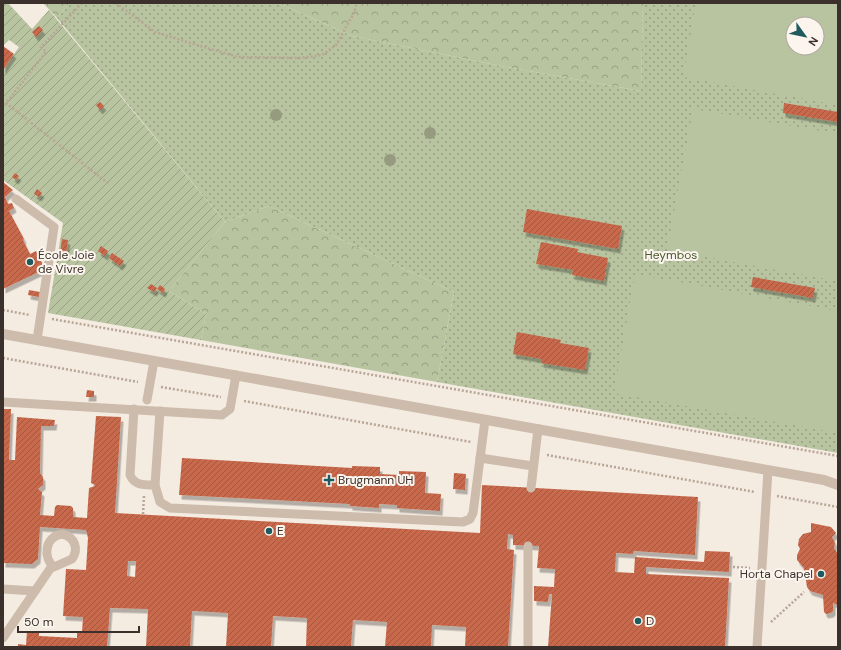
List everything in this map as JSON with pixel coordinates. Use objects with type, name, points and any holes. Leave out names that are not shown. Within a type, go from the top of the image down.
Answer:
[{"type":"street","points":[[3,334],[824,480],[838,485]]},
{"type":"street","points":[[824,480],[838,479]]},
{"type":"lane","points":[[16,199],[54,227],[37,340]]},
{"type":"lane","points":[[147,400],[154,361]]},
{"type":"lane","points":[[3,402],[222,414],[230,409],[236,375]]},
{"type":"lane","points":[[134,409],[130,475],[135,483],[155,485]]},
{"type":"lane","points":[[160,411],[155,485],[160,502],[165,506],[176,509],[463,522],[470,519],[473,513],[485,420]]},
{"type":"lane","points":[[531,488],[538,429]]},
{"type":"lane","points":[[480,458],[534,466]]},
{"type":"lane","points":[[756,647],[768,470]]},
{"type":"lane","points":[[528,546],[528,647]]},
{"type":"lane","points":[[3,638],[52,566]]},
{"type":"lane","points":[[3,589],[35,591]]},
{"type":"path","points":[[82,3],[41,47],[46,52],[6,103],[109,184]]},
{"type":"path","points":[[116,3],[154,32],[207,48],[238,57],[299,58],[322,55],[336,46],[358,3]]},
{"type":"path","points":[[3,310],[838,456]]},
{"type":"path","points":[[3,358],[482,444]]},
{"type":"path","points":[[535,453],[838,507]]},
{"type":"path","points":[[143,514],[144,485]]},
{"type":"path","points":[[733,567],[761,568]]},
{"type":"path","points":[[757,634],[804,592]]},
{"type":"green space","points":[[3,3],[8,3],[32,29],[49,10],[225,222],[169,291],[206,314],[201,340],[48,313],[63,223],[3,180],[3,70],[19,47],[9,40],[3,46]]},
{"type":"green space","points":[[43,3],[70,3],[57,18]]},
{"type":"green space","name":"Heymbos","points":[[70,3],[278,3],[352,36],[496,65],[641,91],[643,3],[838,3],[838,453],[437,382],[454,292],[269,206],[225,222],[57,18]]},
{"type":"green space","points":[[278,3],[643,3],[641,91],[496,65],[352,36]]},
{"type":"green space","points":[[696,3],[838,3],[838,105],[683,77]]},
{"type":"green space","points":[[693,109],[838,134],[838,281],[667,250]]},
{"type":"green space","points":[[269,206],[454,292],[437,382],[201,340],[206,314],[169,291],[225,222]]},
{"type":"green space","points":[[635,274],[838,311],[837,433],[614,393]]},
{"type":"building","points":[[39,26],[43,30],[36,37],[32,32]]},
{"type":"building","points":[[3,46],[14,54],[3,70]]},
{"type":"building","points":[[100,102],[104,106],[100,110],[96,105]]},
{"type":"building","points":[[784,103],[838,112],[838,122],[783,113]]},
{"type":"building","points":[[15,173],[19,176],[16,180],[12,177]]},
{"type":"building","points":[[3,182],[13,190],[5,197],[8,204],[12,203],[14,208],[9,211],[24,239],[23,240],[30,254],[36,251],[45,269],[3,289]]},
{"type":"building","points":[[37,189],[42,193],[39,197],[34,194]]},
{"type":"building","points":[[527,209],[622,226],[618,249],[523,232]]},
{"type":"building","points":[[62,239],[68,240],[66,254],[60,253]]},
{"type":"building","points":[[541,242],[578,249],[577,252],[608,258],[604,281],[572,275],[573,270],[536,264]]},
{"type":"building","points":[[101,246],[108,251],[105,256],[98,251]]},
{"type":"building","points":[[112,253],[124,261],[120,266],[109,258]]},
{"type":"building","points":[[753,277],[815,288],[813,298],[751,287]]},
{"type":"building","points":[[151,284],[157,288],[154,292],[147,288]]},
{"type":"building","points":[[160,285],[165,289],[163,293],[157,289]]},
{"type":"building","points":[[29,290],[40,292],[39,297],[28,295]]},
{"type":"building","points":[[517,332],[561,340],[560,343],[589,348],[585,370],[541,363],[541,359],[513,354]]},
{"type":"building","points":[[87,390],[94,391],[94,397],[86,397]]},
{"type":"building","points":[[3,409],[11,409],[9,460],[15,460],[17,417],[55,420],[54,426],[41,426],[40,473],[43,477],[43,485],[38,489],[42,492],[40,515],[54,516],[55,507],[57,505],[71,506],[73,508],[73,517],[87,518],[89,488],[95,486],[91,483],[96,416],[121,417],[115,513],[480,533],[482,485],[698,497],[695,555],[634,551],[633,554],[616,553],[615,572],[634,573],[635,557],[704,562],[705,551],[730,552],[729,572],[646,567],[646,574],[729,578],[725,647],[548,647],[552,594],[549,594],[548,602],[534,601],[534,586],[554,587],[555,569],[537,568],[539,546],[513,545],[513,535],[508,534],[507,549],[514,550],[508,647],[465,647],[466,627],[432,625],[431,647],[385,647],[387,622],[353,620],[351,647],[306,647],[307,618],[273,616],[271,647],[226,647],[228,613],[192,611],[190,647],[146,647],[148,609],[110,608],[107,647],[18,647],[18,644],[26,645],[27,631],[39,632],[39,636],[77,638],[77,632],[82,632],[83,617],[63,616],[66,569],[86,570],[88,538],[86,530],[40,527],[38,559],[32,564],[3,563]],"holes":[[[128,561],[136,561],[135,577],[127,576]]]},
{"type":"building","points":[[182,458],[352,468],[352,466],[380,467],[380,474],[399,475],[399,471],[426,472],[425,493],[441,494],[440,511],[397,508],[397,505],[379,504],[379,508],[350,506],[350,504],[179,495]]},
{"type":"building","points":[[454,473],[466,474],[465,490],[453,489]]},
{"type":"building","name":"Horta Chapel","points":[[811,523],[831,527],[836,533],[832,537],[835,543],[834,548],[838,554],[838,605],[833,603],[833,611],[826,614],[824,612],[823,595],[810,591],[807,587],[804,568],[797,560],[797,555],[800,549],[798,545],[799,539],[803,534],[811,532]]},
{"type":"place","name":"École Joie de Vivre","points":[[30,262]]},
{"type":"place","name":"Brugmann UH","points":[[329,480]]},
{"type":"place","name":"E","points":[[269,531]]},
{"type":"place","name":"Horta Chapel","points":[[821,574]]},
{"type":"place","name":"D","points":[[638,621]]}]
